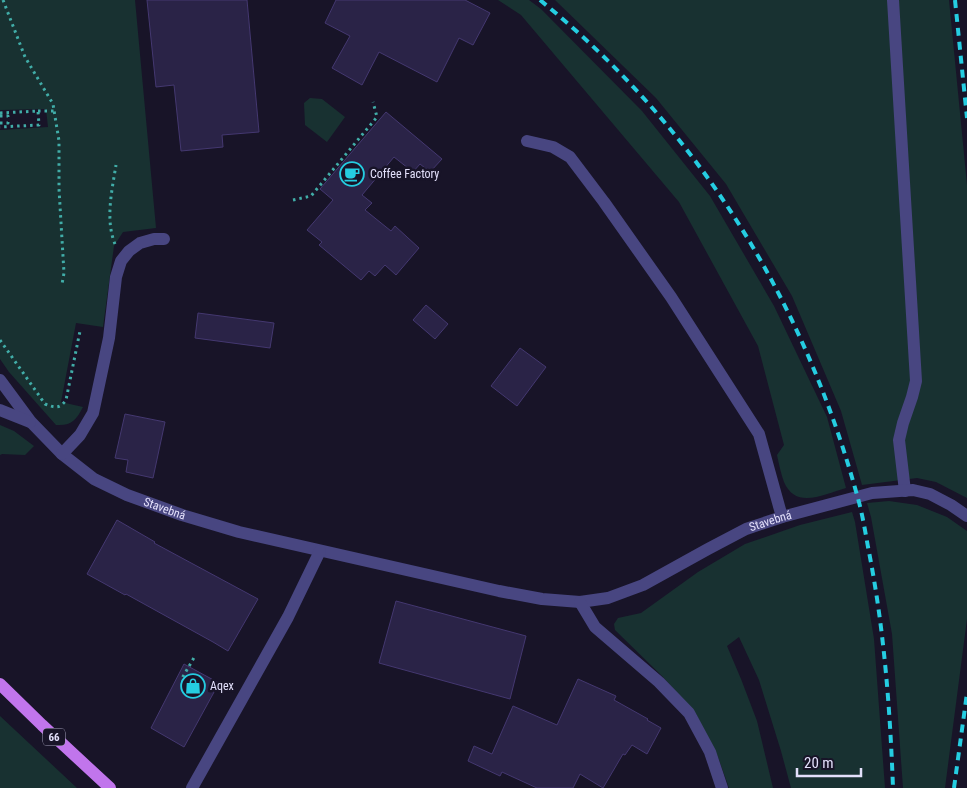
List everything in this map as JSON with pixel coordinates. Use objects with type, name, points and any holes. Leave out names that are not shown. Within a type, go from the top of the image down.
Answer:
[{"type":"main road","name":"66","points":[[0,684],[110,788]]},
{"type":"street","points":[[893,0],[916,380],[899,440],[905,491]]},
{"type":"street","points":[[527,141],[554,147],[570,157],[671,297],[759,434],[782,517]]},
{"type":"street","points":[[62,454],[80,436],[93,413],[109,338],[116,277],[122,261],[129,251],[140,243],[154,239],[164,239]]},
{"type":"street","name":"Stavebná","points":[[0,380],[31,422],[62,454],[94,479],[127,495],[182,516],[239,532],[542,599],[580,602],[608,598],[643,585],[746,529],[782,517],[872,493],[913,490],[930,494],[967,516]]},
{"type":"street","name":"Stavebná","points":[[0,410],[31,422]]},
{"type":"street","points":[[192,788],[288,617],[320,550]]},
{"type":"street","points":[[580,602],[595,627],[659,682],[689,713],[710,752],[722,788]]},
{"type":"path","points":[[3,0],[25,57],[53,104],[58,141],[64,273],[62,284]]},
{"type":"path","points":[[293,200],[311,196],[377,116],[373,102]]},
{"type":"path","points":[[0,114],[54,111]]},
{"type":"path","points":[[1,124],[39,126],[38,112]]},
{"type":"path","points":[[0,114],[8,116],[8,123],[1,124]]},
{"type":"path","points":[[116,165],[110,219],[113,240],[122,261]]},
{"type":"path","points":[[0,340],[45,404],[58,407],[63,405],[66,400],[80,331]]},
{"type":"path","points":[[184,681],[181,680],[195,656]]},
{"type":"green space","points":[[0,0],[135,0],[156,228],[123,232],[114,246],[103,327],[76,323],[61,402],[83,407],[76,419],[66,424],[56,425],[9,372],[0,359],[0,130],[48,127],[46,109],[0,110]]},
{"type":"green space","points":[[498,0],[529,0],[541,9],[642,111],[710,196],[774,306],[827,417],[846,488],[811,498],[796,496],[789,491],[783,479],[777,455],[784,445],[758,346],[679,202],[521,15]]},
{"type":"green space","points":[[555,0],[949,0],[967,185],[967,498],[936,482],[917,478],[862,485],[841,411],[792,296],[726,184],[656,98]]},
{"type":"green space","points":[[310,98],[322,99],[345,117],[327,142],[305,125],[304,103]]},
{"type":"green space","points":[[0,425],[14,431],[34,446],[25,455],[0,455]]},
{"type":"green space","points":[[889,501],[917,505],[947,517],[967,531],[967,619],[945,788],[903,788],[892,634],[867,503]]},
{"type":"green space","points":[[852,512],[874,639],[885,788],[791,788],[759,680],[739,637],[727,646],[757,721],[773,788],[729,788],[718,757],[696,714],[662,676],[615,630],[614,624],[618,618],[641,613],[698,572],[745,544],[800,525]]},
{"type":"green space","points":[[0,716],[77,788],[0,788]]},
{"type":"building","points":[[147,0],[247,0],[259,132],[222,135],[223,147],[181,151],[174,85],[156,87]]},
{"type":"building","points":[[336,0],[465,0],[490,13],[473,45],[459,38],[437,82],[379,52],[362,85],[332,68],[350,36],[325,23]]},
{"type":"building","points":[[386,112],[442,159],[430,172],[420,164],[413,172],[394,157],[362,195],[372,203],[365,210],[391,231],[395,226],[419,248],[396,275],[385,265],[375,276],[369,271],[361,280],[319,245],[322,242],[307,230],[333,200],[320,189]]},
{"type":"building","points":[[426,305],[448,324],[435,339],[413,320]]},
{"type":"building","points":[[198,313],[274,323],[270,348],[195,338]]},
{"type":"building","points":[[520,348],[546,367],[517,406],[491,386]]},
{"type":"building","points":[[125,414],[165,422],[153,478],[126,472],[128,460],[115,458]]},
{"type":"building","points":[[117,520],[154,543],[258,599],[228,651],[87,574]]},
{"type":"building","points":[[396,601],[526,636],[510,699],[379,663]]},
{"type":"building","points":[[184,664],[219,683],[184,747],[151,728]]},
{"type":"building","points":[[578,679],[616,696],[614,700],[661,728],[647,754],[632,745],[625,755],[623,754],[603,788],[580,774],[573,788],[537,788],[502,772],[500,776],[468,761],[474,746],[492,754],[513,706],[557,725]]},
{"type":"railway","points":[[540,0],[597,50],[649,104],[695,161],[738,222],[775,286],[807,353],[834,423],[857,495],[863,521],[874,577],[882,637],[888,697],[893,788]]},
{"type":"railway","points":[[955,0],[967,118]]},
{"type":"railway","points":[[954,788],[967,693]]},
{"type":"place","name":"Coffee Factory","points":[[352,174]]},
{"type":"place","name":"Aqex","points":[[193,686]]}]
